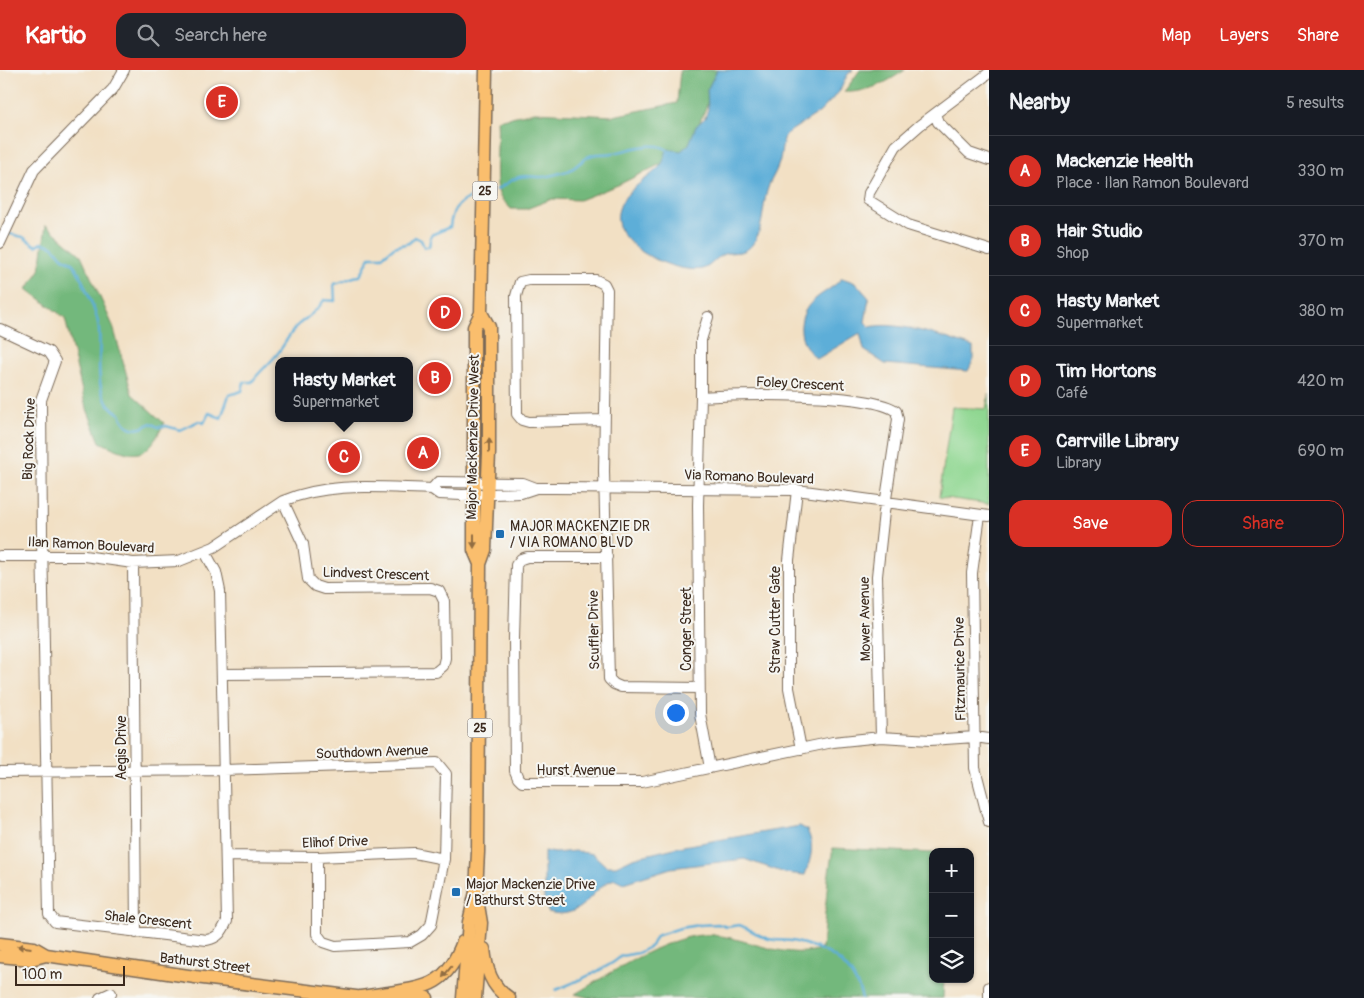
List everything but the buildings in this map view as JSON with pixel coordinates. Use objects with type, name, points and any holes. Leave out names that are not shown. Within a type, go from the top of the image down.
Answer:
[{"type":"main road","name":"Major MacKenzie Drive West","points":[[480,564],[474,550],[474,327],[481,313],[486,70]]},
{"type":"main road","name":"Major MacKenzie Drive West","points":[[463,998],[469,928],[476,892],[480,786],[480,564],[485,550],[488,488],[489,327],[481,313]]},
{"type":"main road","name":"Major MacKenzie Drive West","points":[[475,998],[481,923],[476,892]]},
{"type":"main road","points":[[481,923],[486,964],[492,981],[509,998]]},
{"type":"main road","points":[[389,993],[430,986],[444,977],[457,959],[469,928]]},
{"type":"main road","name":"Bathurst Street","points":[[0,944],[34,948],[46,955],[196,978],[362,997],[389,993],[427,998]]},
{"type":"main road","name":"Bathurst Street","points":[[0,956],[31,959],[46,955]]},
{"type":"street","points":[[0,243],[34,170],[113,89],[124,70]]},
{"type":"street","points":[[989,73],[934,114],[896,146],[869,192],[868,200],[908,225],[989,250]]},
{"type":"street","points":[[934,114],[938,122],[970,153],[989,160]]},
{"type":"street","name":"Scuffler Drive","points":[[604,420],[530,422],[523,421],[517,414],[516,296],[520,282],[529,280],[596,280],[604,284],[609,297],[604,420],[604,488],[608,557],[608,672],[611,681],[623,687],[699,688]]},
{"type":"street","points":[[698,488],[701,340],[708,317]]},
{"type":"street","name":"Big Rock Drive","points":[[0,329],[49,352],[55,360],[41,400],[42,554]]},
{"type":"street","name":"Foley Crescent","points":[[701,397],[812,396],[890,407],[896,411],[898,419],[886,502]]},
{"type":"street","name":"Ilan Ramon Boulevard","points":[[0,556],[42,554],[84,556],[133,563],[179,561],[205,552],[284,501],[296,496],[337,488],[432,489],[438,482],[474,488]]},
{"type":"street","name":"Via Romano Boulevard","points":[[474,488],[521,493],[536,488],[797,490],[984,516]]},
{"type":"street","name":"Conger Street","points":[[698,488],[699,688],[701,728],[710,768]]},
{"type":"street","name":"Straw Cutter Gate","points":[[797,490],[789,560],[789,681],[801,749]]},
{"type":"street","name":"Lindvest Crescent","points":[[222,674],[436,672],[443,666],[445,658],[444,601],[439,591],[430,588],[324,589],[315,586],[308,579],[303,544],[284,501]]},
{"type":"street","name":"Mower Avenue","points":[[881,737],[877,576],[886,502]]},
{"type":"street","name":"Fitzmaurice Drive","points":[[984,516],[972,573],[975,768],[989,822]]},
{"type":"street","name":"Shale Crescent","points":[[42,554],[49,914],[55,922],[63,925],[207,940],[215,938],[222,932],[226,921],[226,856],[220,591],[216,572],[205,552]]},
{"type":"street","name":"Hurst Avenue","points":[[608,557],[527,557],[521,559],[516,564],[514,638],[516,776],[528,784],[634,783],[840,741],[881,737],[930,740],[975,737],[989,739]]},
{"type":"street","name":"Aegis Drive","points":[[133,563],[136,932]]},
{"type":"street","name":"Southdown Avenue","points":[[0,772],[135,772],[438,763],[446,774],[444,859],[431,924],[422,935],[410,942],[335,946],[323,942],[317,934],[317,857]]},
{"type":"street","name":"Elihof Drive","points":[[226,856],[317,857],[414,853],[444,859]]},
{"type":"street","points":[[989,987],[989,998]]},
{"type":"street","points":[[100,998],[112,994]]},
{"type":"green space","points":[[680,70],[718,70],[705,110],[685,156],[667,161],[618,185],[579,200],[552,199],[526,209],[511,209],[500,197],[497,181],[497,120],[535,112],[613,116],[677,103]]},
{"type":"green space","points":[[860,70],[905,70],[891,79],[868,89],[844,92]]},
{"type":"green space","points":[[46,225],[81,255],[113,326],[132,394],[164,423],[151,445],[138,453],[122,451],[100,442],[85,404],[65,318],[27,289],[40,270]]},
{"type":"green space","points":[[989,393],[989,504],[939,497],[952,407],[986,409]]},
{"type":"green space","points":[[833,848],[929,853],[929,983],[944,983],[943,998],[590,998],[575,994],[642,955],[661,946],[697,936],[714,935],[727,937],[782,951],[809,952],[822,948],[828,879]]},
{"type":"water","points":[[717,70],[853,70],[848,74],[839,92],[820,112],[786,134],[777,169],[765,198],[759,233],[752,245],[743,251],[724,254],[702,269],[676,267],[646,254],[633,245],[623,234],[618,222],[619,209],[631,190],[661,165],[668,149],[681,151],[689,144],[696,126],[705,118],[708,109],[707,90]]},
{"type":"water","points":[[842,278],[856,283],[869,298],[865,322],[870,327],[881,325],[907,328],[973,347],[973,361],[968,371],[885,364],[864,350],[860,333],[817,359],[811,354],[803,341],[801,334],[802,319],[809,305]]},
{"type":"water","points":[[800,826],[807,830],[811,841],[810,858],[805,875],[785,873],[744,859],[671,868],[623,883],[615,879],[606,883],[579,908],[571,912],[560,914],[548,912],[544,899],[544,851],[555,853],[575,851],[593,854],[606,866],[616,866],[633,858],[683,846]]},
{"type":"waterway","points":[[496,190],[519,177],[546,177],[568,171],[587,157],[596,154],[610,154],[650,146],[657,146],[669,151]]},
{"type":"waterway","points":[[6,233],[23,237],[36,246],[41,243],[52,246],[62,257],[75,266],[97,318],[100,343],[100,383],[103,395],[110,406],[120,414],[129,427],[137,429],[151,423],[158,427],[166,426],[180,430],[199,421],[204,423],[209,413],[221,418],[229,395],[242,391],[244,382],[252,382],[275,357],[296,327],[316,311],[324,300],[335,301],[334,284],[360,276],[370,257],[382,257],[394,247],[409,243],[415,237],[421,240],[424,247],[429,247],[431,235],[450,227],[456,208],[471,197]]},
{"type":"waterway","points":[[556,990],[600,970],[621,956],[638,953],[651,946],[656,936],[680,928],[718,924],[727,927],[739,925],[769,939],[805,944],[827,953],[845,966],[858,986],[862,998]]},
{"type":"place","name":"Carrville Library","points":[[222,102]]},
{"type":"place","name":"Tim Hortons","points":[[445,313]]},
{"type":"place","name":"Hair Studio","points":[[435,378]]},
{"type":"place","name":"Mackenzie Health","points":[[423,453]]},
{"type":"place","name":"Hasty Market","points":[[344,457]]},
{"type":"place","name":"MAJOR MACKENZIE DR / VIA ROMANO BLVD","points":[[500,534]]},
{"type":"place","name":"Major Mackenzie Drive / Bathurst Street","points":[[456,892]]}]
